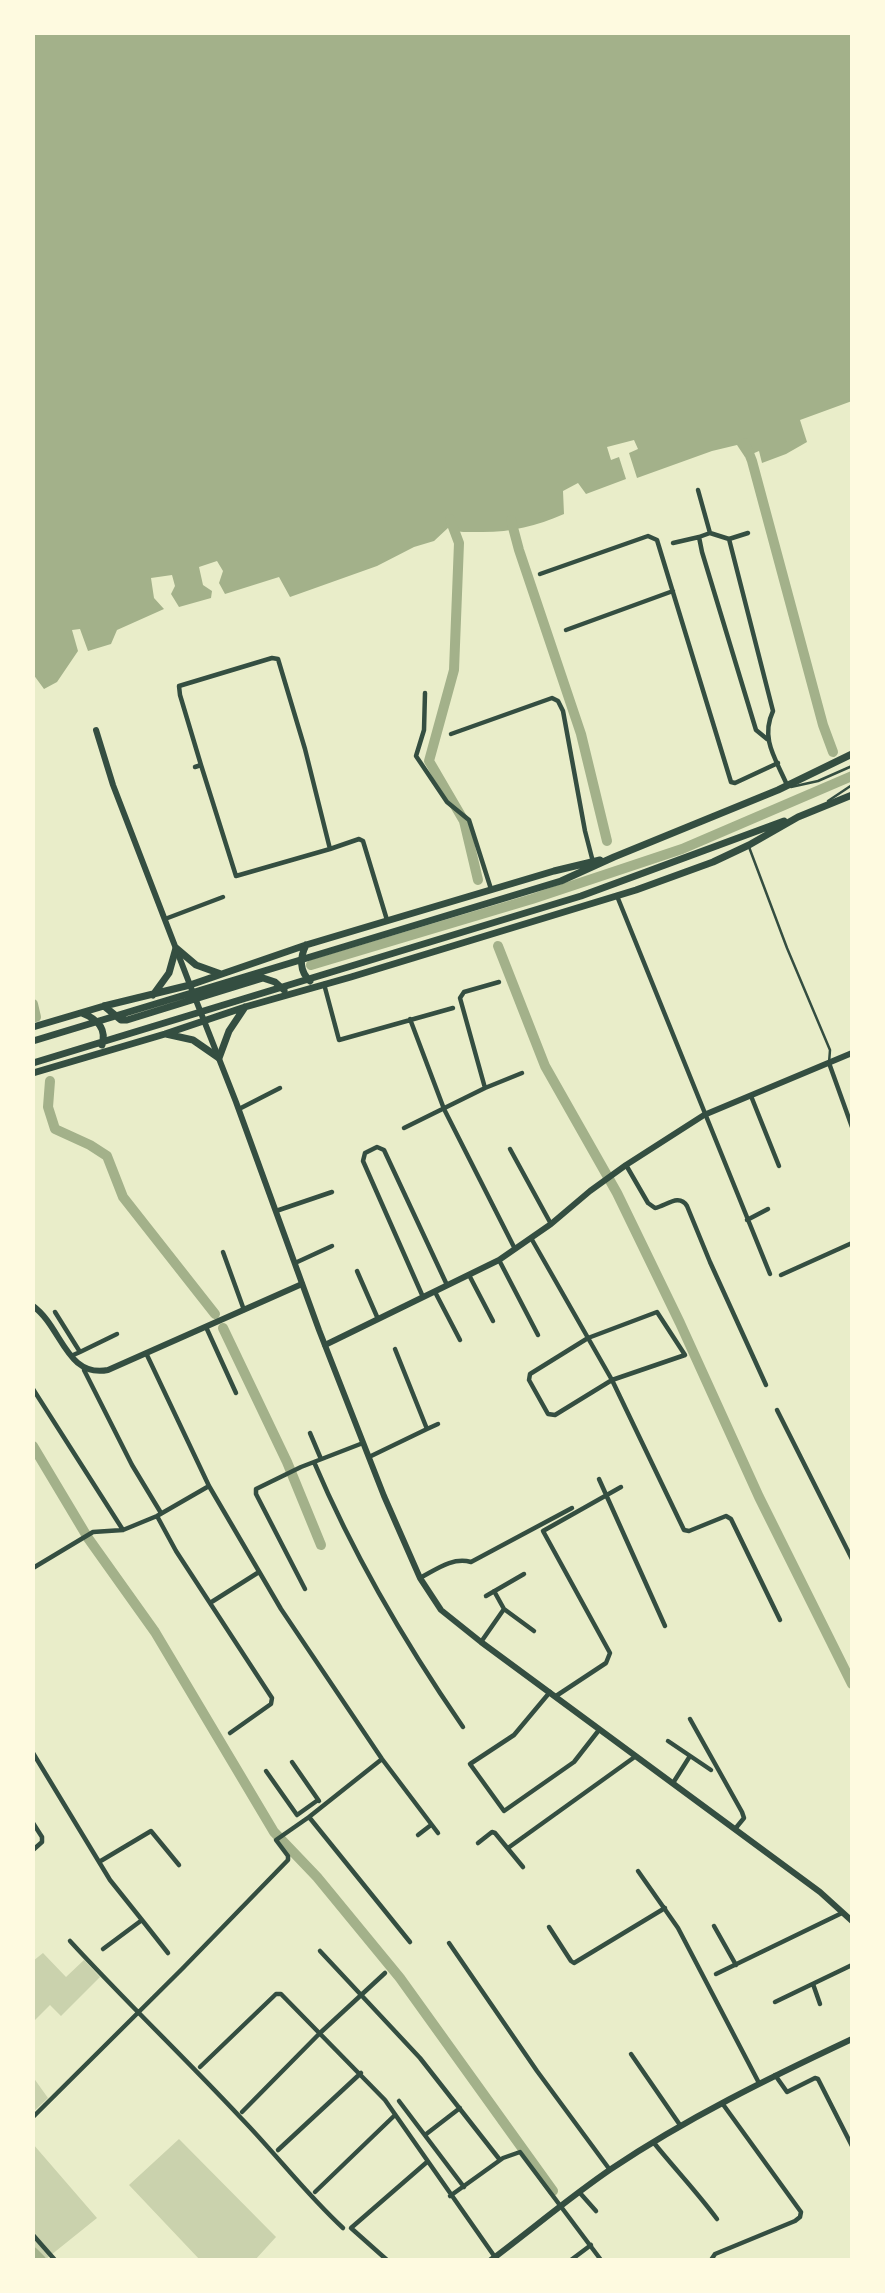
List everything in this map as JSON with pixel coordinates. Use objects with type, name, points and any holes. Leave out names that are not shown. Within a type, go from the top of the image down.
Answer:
[{"type":"main road","points":[[33,1041],[561,881],[778,790],[852,754]]},
{"type":"main road","points":[[33,1073],[617,896],[713,862],[798,817],[852,795]]},
{"type":"main road","points":[[33,1063],[522,915],[798,817]]},
{"type":"main road","points":[[33,1027],[190,985],[306,944],[491,889],[614,857]]},
{"type":"main road","points":[[306,944],[301,964],[304,976],[311,982],[322,985]]},
{"type":"main road","points":[[153,995],[169,973],[176,948],[196,965],[222,974]]},
{"type":"main road","points":[[104,1006],[121,1020],[127,1020],[263,978],[275,982],[288,995]]},
{"type":"main road","points":[[165,1034],[192,1041],[219,1058],[229,1031],[245,1007]]},
{"type":"main road","points":[[81,1013],[100,1023],[104,1036],[97,1054]]},
{"type":"street","points":[[698,490],[710,533]]},
{"type":"street","points":[[673,543],[710,533],[729,539],[748,533]]},
{"type":"street","points":[[540,574],[648,536],[657,540],[731,782],[735,783],[778,763]]},
{"type":"street","points":[[699,537],[756,730],[767,739]]},
{"type":"street","points":[[729,539],[773,711],[767,724],[767,739],[787,785]]},
{"type":"street","points":[[566,629],[673,591]]},
{"type":"street","points":[[330,849],[305,749],[278,659],[272,658],[180,686],[179,691],[236,876],[330,849],[359,839],[363,841],[387,920]]},
{"type":"street","points":[[425,693],[424,730],[416,756],[443,796],[469,820],[491,889]]},
{"type":"street","points":[[451,734],[552,698],[558,701],[563,712],[593,862]]},
{"type":"street","points":[[96,730],[113,785],[239,1109],[363,1443],[420,1578],[440,1610],[820,1892],[852,1921]]},
{"type":"street","points":[[195,767],[201,765]]},
{"type":"street","points":[[617,896],[770,1274]]},
{"type":"street","points":[[165,919],[223,897]]},
{"type":"street","points":[[485,1088],[460,998],[464,992],[499,982]]},
{"type":"street","points":[[322,985],[339,1040],[453,1008]]},
{"type":"street","points":[[410,1019],[443,1109],[515,1249]]},
{"type":"street","points":[[325,1345],[499,1260],[626,1166],[704,1115],[852,1053]]},
{"type":"street","points":[[829,1063],[852,1127]]},
{"type":"street","points":[[404,1128],[522,1073]]},
{"type":"street","points":[[239,1109],[280,1088]]},
{"type":"street","points":[[751,1096],[779,1166]]},
{"type":"street","points":[[423,1297],[363,1161],[365,1153],[379,1147],[384,1150],[447,1286]]},
{"type":"street","points":[[510,1149],[551,1224]]},
{"type":"street","points":[[626,1166],[654,1208],[679,1200],[684,1202],[766,1385]]},
{"type":"street","points":[[276,1212],[332,1192]]},
{"type":"street","points":[[747,1220],[768,1209]]},
{"type":"street","points":[[531,1238],[612,1380],[684,1530],[689,1531],[726,1516],[731,1519],[780,1620]]},
{"type":"street","points":[[781,1275],[852,1243]]},
{"type":"street","points":[[295,1263],[332,1246]]},
{"type":"street","points":[[223,1252],[244,1310]]},
{"type":"street","points":[[499,1260],[538,1335]]},
{"type":"street","points":[[356,1271],[378,1319]]},
{"type":"street","points":[[469,1274],[494,1321]]},
{"type":"street","points":[[84,1370],[108,1370],[302,1284]]},
{"type":"street","points":[[435,1292],[460,1340]]},
{"type":"street","points":[[33,1307],[48,1321],[71,1356],[84,1370],[176,1551],[272,1698],[271,1704],[230,1732]]},
{"type":"street","points":[[55,1312],[80,1352]]},
{"type":"street","points":[[657,1312],[685,1355],[612,1380],[555,1415],[548,1414],[529,1380],[530,1374],[588,1338],[657,1312]]},
{"type":"street","points":[[206,1327],[236,1394]]},
{"type":"street","points":[[71,1356],[117,1334]]},
{"type":"street","points":[[395,1349],[427,1429]]},
{"type":"street","points":[[146,1353],[209,1486],[259,1572],[382,1759],[438,1833]]},
{"type":"street","points":[[33,1389],[123,1530]]},
{"type":"street","points":[[777,1410],[852,1559]]},
{"type":"street","points":[[369,1457],[438,1424]]},
{"type":"street","points":[[310,1433],[321,1459]]},
{"type":"street","points":[[305,1589],[256,1494],[259,1487],[363,1443]]},
{"type":"street","points":[[314,1462],[334,1511],[390,1615],[422,1668],[463,1727]]},
{"type":"street","points":[[599,1479],[665,1626]]},
{"type":"street","points":[[33,1568],[93,1532],[123,1530],[159,1515],[209,1486]]},
{"type":"street","points":[[600,1729],[574,1762],[505,1811],[470,1764],[514,1734],[553,1694],[606,1664],[610,1653],[543,1531],[621,1487]]},
{"type":"street","points":[[420,1578],[447,1563],[462,1560],[471,1562],[572,1508]]},
{"type":"street","points":[[210,1603],[259,1572]]},
{"type":"street","points":[[486,1596],[524,1574]]},
{"type":"street","points":[[494,1591],[504,1609],[534,1631]]},
{"type":"street","points":[[481,1642],[504,1609]]},
{"type":"street","points":[[691,1719],[742,1812],[744,1818],[734,1830]]},
{"type":"street","points":[[668,1741],[711,1770]]},
{"type":"street","points":[[33,1753],[110,1880],[168,1953]]},
{"type":"street","points":[[508,1848],[636,1756]]},
{"type":"street","points":[[672,1784],[690,1756]]},
{"type":"street","points":[[33,2117],[288,1860],[277,1839],[323,1807],[382,1759]]},
{"type":"street","points":[[292,1762],[323,1807]]},
{"type":"street","points":[[266,1771],[297,1815],[318,1800]]},
{"type":"street","points":[[309,1817],[410,1942]]},
{"type":"street","points":[[33,1823],[43,1842],[33,1850]]},
{"type":"street","points":[[418,1835],[431,1825]]},
{"type":"street","points":[[99,1862],[148,1831],[153,1832],[179,1865]]},
{"type":"street","points":[[478,1843],[492,1832],[498,1834],[523,1867]]},
{"type":"street","points":[[638,1871],[665,1908],[690,1950],[759,2083]]},
{"type":"street","points":[[549,1927],[575,1963],[665,1908]]},
{"type":"street","points":[[716,1974],[843,1912]]},
{"type":"street","points":[[103,1949],[142,1920]]},
{"type":"street","points":[[714,1926],[736,1965]]},
{"type":"street","points":[[70,1941],[136,2013],[239,2115],[343,2228]]},
{"type":"street","points":[[449,1943],[537,2071],[610,2170]]},
{"type":"street","points":[[320,1951],[420,2058],[500,2160]]},
{"type":"street","points":[[775,2002],[852,1965]]},
{"type":"street","points":[[242,2112],[360,1994],[385,1973]]},
{"type":"street","points":[[813,1984],[820,2004]]},
{"type":"street","points":[[200,2067],[276,1994],[281,1994],[361,2073],[395,2115],[494,2259],[610,2170],[680,2126],[759,2083],[852,2039]]},
{"type":"street","points":[[631,2054],[680,2126]]},
{"type":"street","points":[[278,2150],[361,2073]]},
{"type":"street","points":[[775,2076],[787,2092],[818,2079],[852,2146]]},
{"type":"street","points":[[399,2101],[464,2187]]},
{"type":"street","points":[[711,2260],[715,2254],[795,2221],[801,2212],[721,2103]]},
{"type":"street","points":[[425,2135],[460,2108]]},
{"type":"street","points":[[316,2192],[395,2115]]},
{"type":"street","points":[[654,2143],[681,2177],[695,2189],[717,2219]]},
{"type":"street","points":[[450,2196],[500,2160],[520,2152],[601,2260]]},
{"type":"street","points":[[387,2260],[351,2228],[427,2162]]},
{"type":"street","points":[[580,2193],[596,2211]]},
{"type":"street","points":[[33,2235],[55,2260]]},
{"type":"street","points":[[571,2260],[591,2245]]},
{"type":"lane","points":[[778,790],[818,781],[852,765]]},
{"type":"lane","points":[[822,806],[852,785]]},
{"type":"lane","points":[[749,845],[787,948],[830,1050],[829,1063]]},
{"type":"shaded area","points":[[33,33],[852,33],[852,401],[800,420],[807,442],[762,463],[759,451],[745,457],[737,445],[712,451],[637,478],[629,453],[638,449],[634,440],[607,447],[611,460],[619,457],[626,479],[586,494],[578,483],[563,491],[564,514],[531,526],[510,530],[462,532],[449,527],[434,541],[414,547],[377,566],[290,597],[279,577],[225,594],[219,583],[223,571],[217,561],[199,567],[203,585],[212,591],[211,598],[179,607],[171,594],[175,586],[172,575],[151,578],[154,598],[164,609],[117,630],[111,644],[88,651],[80,629],[72,630],[78,651],[57,682],[44,689],[33,674]]},
{"type":"shaded area","points":[[43,1953],[66,1977],[84,1960],[100,1977],[61,2016],[50,2005],[33,2022],[33,1961]]},
{"type":"shaded area","points":[[33,2077],[48,2098],[33,2112]]},
{"type":"shaded area","points":[[179,2139],[276,2237],[255,2260],[200,2260],[129,2185]]},
{"type":"shaded area","points":[[33,2144],[97,2218],[46,2259],[33,2246]]},
{"type":"waterway","points":[[745,443],[823,725],[833,752]]},
{"type":"waterway","points":[[450,519],[459,543],[454,670],[429,761],[464,821],[478,880]]},
{"type":"waterway","points":[[511,520],[581,734],[607,841]]},
{"type":"waterway","points":[[311,965],[532,899],[682,849],[852,776]]},
{"type":"waterway","points":[[498,946],[545,1066],[617,1193],[759,1497],[852,1684]]},
{"type":"waterway","points":[[33,1004],[36,1017]]},
{"type":"waterway","points":[[50,1081],[48,1107],[55,1129],[107,1156],[123,1197],[215,1314]]},
{"type":"waterway","points":[[223,1328],[287,1462],[321,1545]]},
{"type":"waterway","points":[[33,1446],[88,1538],[155,1632],[274,1832],[317,1877],[400,1978],[553,2191]]},
{"type":"waterway","points":[[33,2252],[41,2260]]}]
